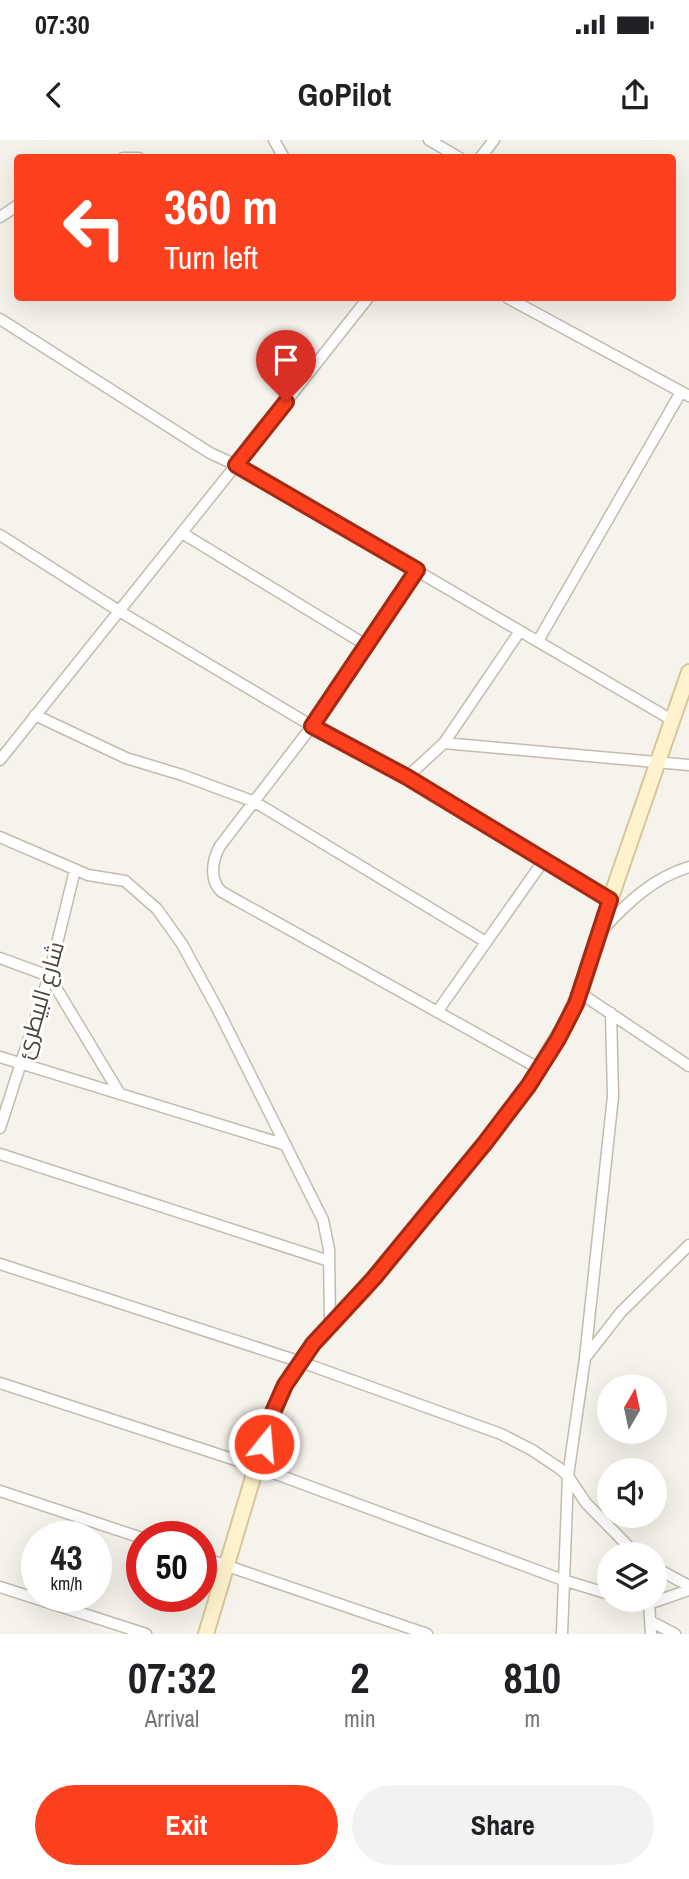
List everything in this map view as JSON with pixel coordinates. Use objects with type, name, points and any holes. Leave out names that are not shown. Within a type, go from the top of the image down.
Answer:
[{"type":"main road","points":[[206,1634],[273,1412],[285,1385],[330,1324],[374,1278],[485,1143],[540,1069],[562,1032],[580,993],[689,672]]},
{"type":"street","points":[[429,140],[453,154]]},
{"type":"street","points":[[483,154],[494,140]]},
{"type":"street","points":[[0,760],[366,301]]},
{"type":"street","points":[[514,301],[685,394],[538,641]]},
{"type":"street","points":[[0,319],[156,420],[673,720]]},
{"type":"street","points":[[182,533],[366,645]]},
{"type":"street","points":[[0,536],[119,611],[312,726],[407,777],[610,900]]},
{"type":"street","points":[[417,570],[312,726],[215,855],[213,878],[217,888],[540,1069]]},
{"type":"street","points":[[407,777],[444,743],[520,631]]},
{"type":"street","points":[[35,715],[126,758],[182,775],[254,802],[486,942]]},
{"type":"street","points":[[444,743],[689,765]]},
{"type":"street","points":[[0,837],[75,870],[101,878],[125,881],[157,909],[188,955],[323,1220],[328,1240],[330,1324]]},
{"type":"street","points":[[437,1012],[544,860]]},
{"type":"street","points":[[599,933],[638,893],[663,877],[689,867]]},
{"type":"street","name":"شارع البيطرئ","points":[[0,1128],[49,976],[75,870]]},
{"type":"street","points":[[0,958],[49,976],[120,1094]]},
{"type":"street","points":[[580,993],[689,1066]]},
{"type":"street","points":[[562,1634],[568,1476],[585,1358],[613,1096],[611,1013]]},
{"type":"street","points":[[0,1057],[286,1145]]},
{"type":"street","points":[[0,1154],[329,1261]]},
{"type":"street","points":[[585,1358],[621,1312],[689,1245]]},
{"type":"street","points":[[0,1264],[301,1362],[500,1434],[542,1456],[568,1476],[586,1503],[624,1542]]},
{"type":"street","points":[[0,1383],[257,1467],[597,1590]]},
{"type":"street","points":[[0,1491],[126,1533]]},
{"type":"street","points":[[217,1562],[427,1634]]},
{"type":"street","points":[[667,1575],[689,1588]]},
{"type":"street","points":[[0,1587],[146,1634]]},
{"type":"street","points":[[667,1596],[689,1588]]},
{"type":"street","points":[[650,1612],[650,1634]]},
{"type":"street","points":[[650,1621],[675,1634]]},
{"type":"route","points":[[264,1444],[273,1412],[285,1385],[313,1344],[374,1278],[529,1085],[576,1004],[610,900],[407,777],[312,726],[417,570],[236,465],[286,402]]}]
